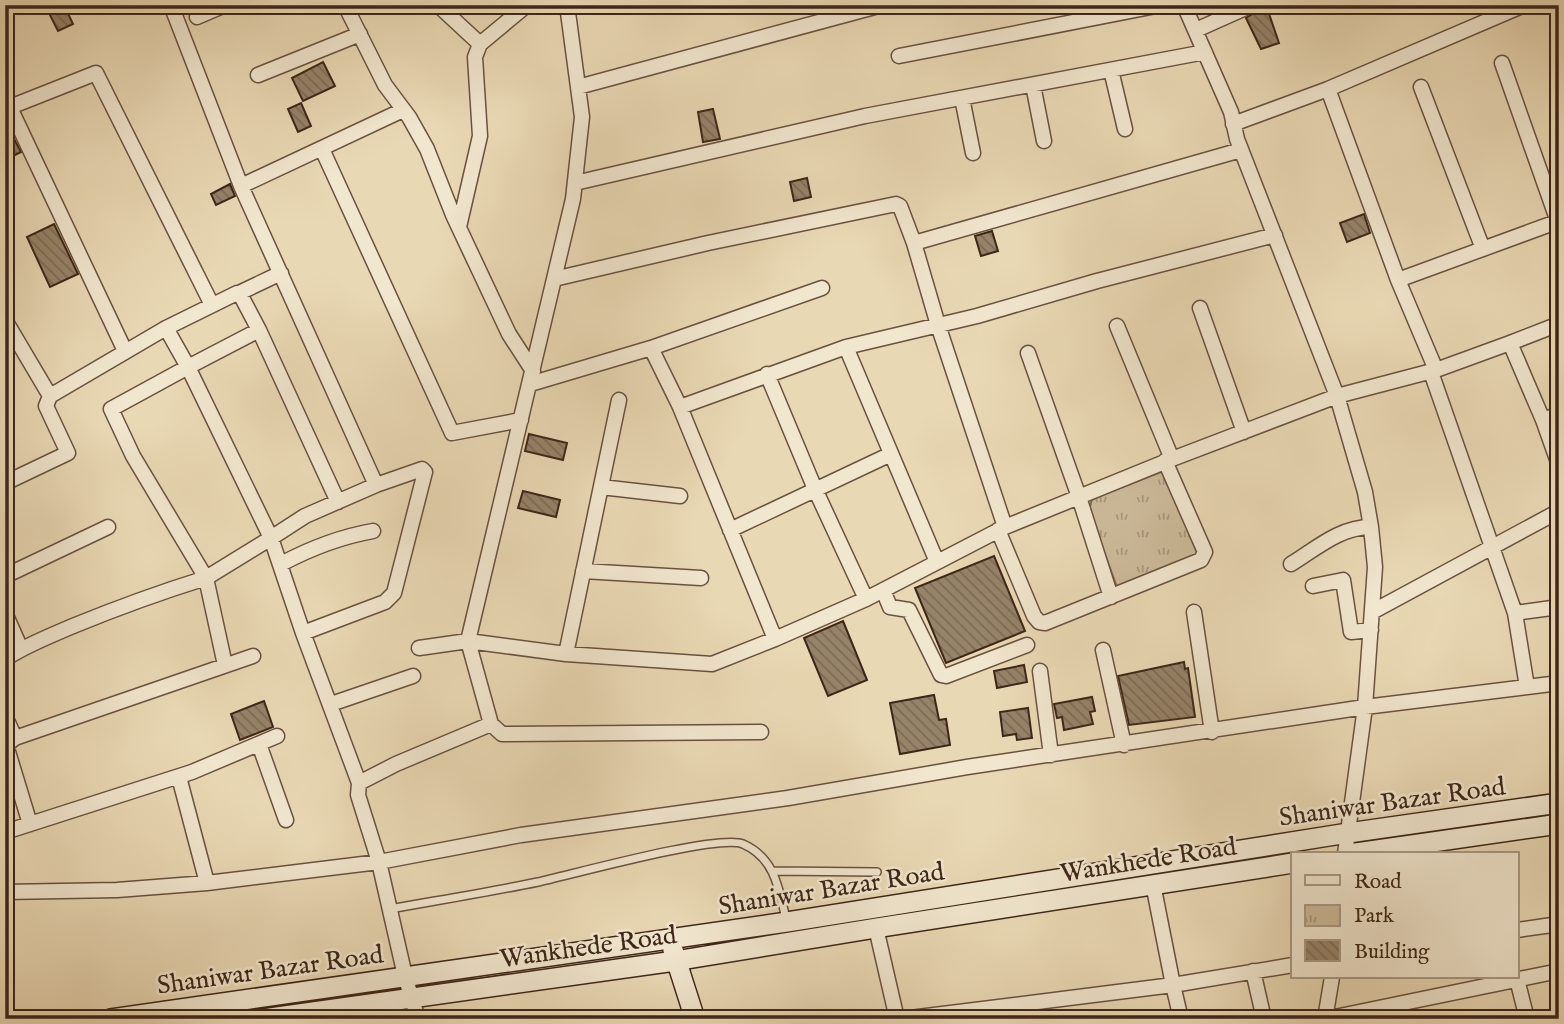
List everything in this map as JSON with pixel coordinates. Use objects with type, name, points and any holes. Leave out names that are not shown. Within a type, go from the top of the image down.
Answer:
[{"type":"main road","name":"Shaniwar Bazar Road","points":[[111,1019],[787,922],[1348,833],[1559,803]]},
{"type":"main road","points":[[1361,852],[1559,824]]},
{"type":"main road","name":"Wankhede Road","points":[[263,1019],[675,961],[1291,863]]},
{"type":"main road","points":[[671,938],[675,961],[695,1019]]},
{"type":"street","points":[[5,8],[10,5]]},
{"type":"street","points":[[171,5],[241,186],[376,485]]},
{"type":"street","points":[[197,17],[225,5]]},
{"type":"street","points":[[345,5],[385,85],[427,149],[459,227],[531,378]]},
{"type":"street","points":[[438,5],[480,44]]},
{"type":"street","points":[[459,227],[480,136],[475,57],[480,44],[527,5]]},
{"type":"street","points":[[566,5],[582,117],[575,183],[468,641],[491,724],[502,733],[761,732]]},
{"type":"street","points":[[578,88],[882,5]]},
{"type":"street","points":[[899,56],[1161,5]]},
{"type":"street","points":[[1184,5],[1231,112],[1241,150],[1337,396],[1365,492],[1376,567],[1366,707],[1347,852]]},
{"type":"street","points":[[1196,30],[1252,5]]},
{"type":"street","points":[[1233,124],[1328,89],[1524,5]]},
{"type":"street","points":[[258,75],[360,34]]},
{"type":"street","points":[[575,183],[865,116],[1205,52]]},
{"type":"street","points":[[1398,279],[1559,222],[1502,63]]},
{"type":"street","points":[[1111,70],[1125,129]]},
{"type":"street","points":[[125,351],[8,102],[96,73],[212,305]]},
{"type":"street","points":[[1033,85],[1044,141]]},
{"type":"street","points":[[1421,86],[1483,249]]},
{"type":"street","points":[[1328,89],[1434,371],[1515,613],[1527,687]]},
{"type":"street","points":[[962,98],[973,153]]},
{"type":"street","points":[[241,186],[403,110]]},
{"type":"street","points":[[322,149],[452,433],[521,420]]},
{"type":"street","points":[[914,243],[1241,150]]},
{"type":"street","points":[[554,279],[708,243],[896,204],[903,209],[1001,528],[1034,616],[1039,622],[1045,623],[1201,560],[1205,556],[1118,326]]},
{"type":"street","points":[[680,407],[846,348],[1275,235]]},
{"type":"street","points":[[5,483],[68,453],[46,406],[50,396],[166,328],[281,273]]},
{"type":"street","points":[[531,378],[652,348],[822,288]]},
{"type":"street","points":[[239,293],[259,330],[338,502]]},
{"type":"street","points":[[1200,308],[1244,432]]},
{"type":"street","points":[[6,323],[50,396]]},
{"type":"street","points":[[419,648],[468,641],[566,654],[712,664],[866,599],[1001,528],[1169,460],[1337,396],[1434,371],[1559,324]]},
{"type":"street","points":[[166,328],[188,367],[281,564],[303,633],[359,783],[358,795],[379,862],[405,976],[418,1019]]},
{"type":"street","points":[[225,665],[206,578],[132,456],[111,409],[259,330]]},
{"type":"street","points":[[1510,343],[1544,420],[1559,465]]},
{"type":"street","points":[[652,348],[680,407],[775,639]]},
{"type":"street","points":[[846,348],[937,562]]},
{"type":"street","points":[[1028,353],[1111,597]]},
{"type":"street","points":[[767,374],[815,489],[866,599]]},
{"type":"street","points":[[566,654],[619,400]]},
{"type":"street","points":[[1544,420],[1559,414]]},
{"type":"street","points":[[730,530],[891,454]]},
{"type":"street","points":[[5,659],[20,649],[165,590],[206,578],[305,516],[376,485],[422,469],[425,472],[394,593],[385,602],[303,633]]},
{"type":"street","points":[[601,487],[680,496]]},
{"type":"street","points":[[1372,612],[1559,511]]},
{"type":"street","points":[[5,576],[108,527]]},
{"type":"street","points":[[1292,564],[1342,531],[1371,527]]},
{"type":"street","points":[[281,564],[314,547],[344,536],[373,531]]},
{"type":"street","points":[[583,571],[701,578]]},
{"type":"street","points":[[1314,586],[1343,580],[1351,632],[1371,630]]},
{"type":"street","points":[[883,590],[890,607],[909,610],[941,675],[946,676],[1027,645]]},
{"type":"street","points":[[1515,613],[1559,607]]},
{"type":"street","points":[[1194,612],[1212,732]]},
{"type":"street","points":[[5,613],[20,649]]},
{"type":"street","points":[[1104,650],[1124,745]]},
{"type":"street","points":[[9,743],[253,656]]},
{"type":"street","points":[[1040,671],[1051,755]]},
{"type":"street","points":[[331,704],[413,676]]},
{"type":"street","points":[[5,892],[117,890],[208,883],[379,862],[521,835],[788,798],[1366,707],[1559,683]]},
{"type":"street","points":[[5,716],[9,743],[30,824]]},
{"type":"street","points":[[359,783],[396,764],[491,724]]},
{"type":"street","points":[[5,832],[179,777],[277,736]]},
{"type":"street","points":[[259,744],[286,820]]},
{"type":"street","points":[[179,777],[208,883]]},
{"type":"street","points":[[1153,884],[1181,1019]]},
{"type":"street","points":[[1518,930],[1559,924]]},
{"type":"street","points":[[876,928],[900,1019],[1173,985],[1291,965]]},
{"type":"street","points":[[1253,971],[1264,1019]]},
{"type":"street","points":[[1332,978],[1325,1019],[1559,971]]},
{"type":"street","points":[[1517,979],[1527,1019]]},
{"type":"lane","points":[[390,909],[733,841],[744,845],[762,858],[773,871],[787,922]]},
{"type":"lane","points":[[773,871],[877,872]]},
{"type":"green space","points":[[1166,470],[1198,555],[1117,587],[1089,511],[1092,499]]},
{"type":"building","points":[[45,5],[64,5],[73,24],[58,31]]},
{"type":"building","points":[[1266,5],[1279,43],[1261,49],[1246,18]]},
{"type":"building","points":[[323,62],[335,86],[303,101],[292,78]]},
{"type":"building","points":[[301,103],[311,126],[298,132],[288,109]]},
{"type":"building","points":[[713,109],[720,139],[703,142],[698,112]]},
{"type":"building","points":[[13,137],[21,152],[5,160],[5,141]]},
{"type":"building","points":[[807,178],[811,197],[794,201],[790,182]]},
{"type":"building","points":[[230,184],[235,196],[216,205],[211,194]]},
{"type":"building","points":[[1364,214],[1370,233],[1347,242],[1340,223]]},
{"type":"building","points":[[54,224],[78,274],[50,287],[27,237]]},
{"type":"building","points":[[992,231],[998,251],[981,256],[975,236]]},
{"type":"building","points":[[529,434],[567,443],[563,460],[525,451]]},
{"type":"building","points":[[523,491],[560,500],[556,517],[518,508]]},
{"type":"building","points":[[994,556],[1025,631],[946,663],[915,588]]},
{"type":"building","points":[[843,621],[867,680],[828,696],[804,638]]},
{"type":"building","points":[[1184,662],[1185,669],[1188,668],[1195,717],[1129,725],[1118,676]]},
{"type":"building","points":[[1024,665],[1027,682],[997,688],[994,671]]},
{"type":"building","points":[[934,695],[939,720],[946,719],[950,745],[900,754],[890,703]]},
{"type":"building","points":[[1092,697],[1095,711],[1090,712],[1093,724],[1064,730],[1062,717],[1057,718],[1054,704]]},
{"type":"building","points":[[264,701],[273,727],[240,740],[231,714]]},
{"type":"building","points":[[1028,708],[1032,738],[1017,740],[1016,734],[1003,736],[1000,712]]}]
